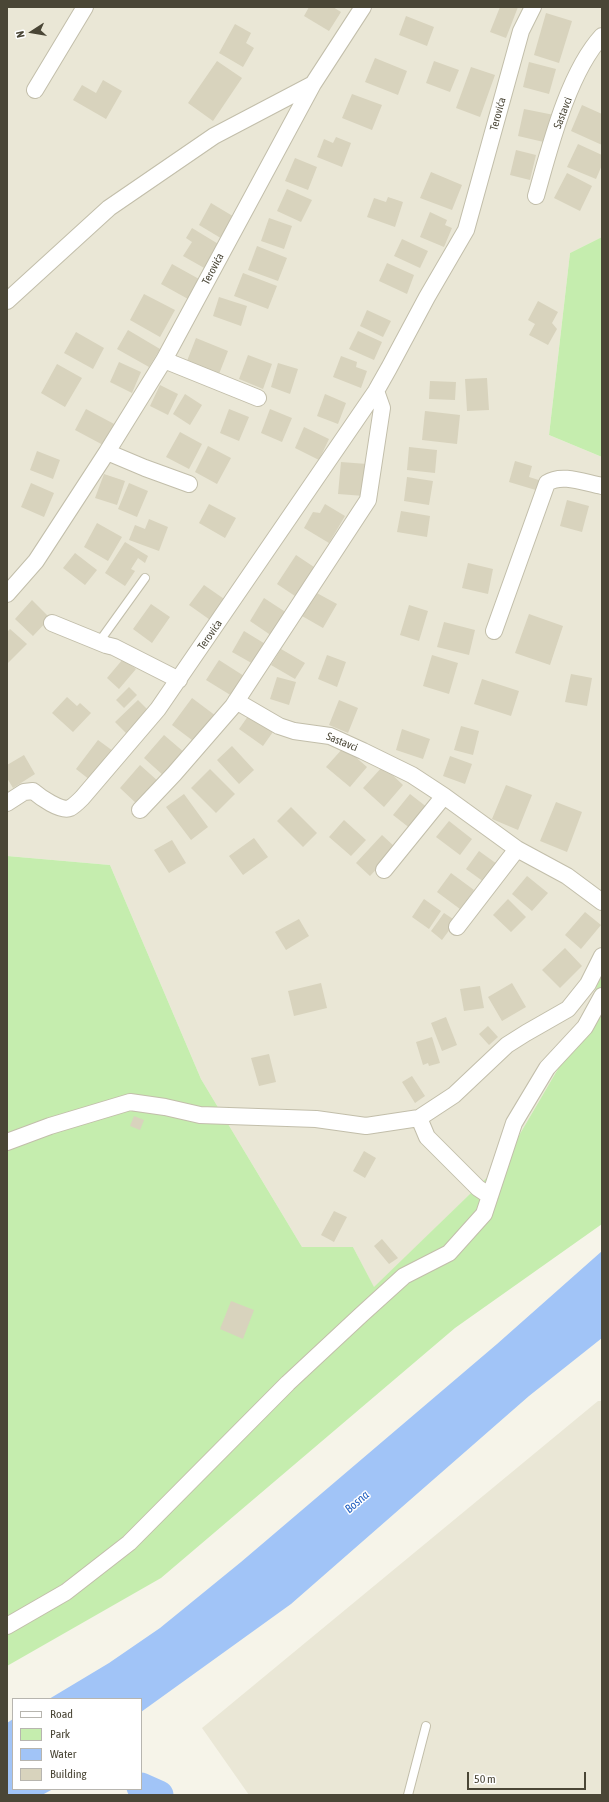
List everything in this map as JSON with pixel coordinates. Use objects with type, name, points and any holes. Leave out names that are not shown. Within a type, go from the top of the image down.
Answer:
[{"type":"street","points":[[35,90],[85,7]]},
{"type":"street","name":"Terovića","points":[[7,594],[36,561],[107,452],[164,360],[313,84],[363,7]]},
{"type":"street","name":"Terovića","points":[[7,803],[24,792],[33,791],[55,806],[63,809],[70,808],[82,798],[153,715],[179,680],[376,391],[427,297],[466,230],[521,31],[533,7]]},
{"type":"street","name":"Sastavci","points":[[536,196],[562,112],[581,68],[595,43],[602,36]]},
{"type":"street","name":"Terovića","points":[[9,299],[109,208],[214,136],[313,84]]},
{"type":"street","points":[[164,360],[258,398]]},
{"type":"street","points":[[140,810],[236,701],[368,500],[382,408],[376,391]]},
{"type":"street","points":[[107,452],[189,484]]},
{"type":"street","points":[[494,631],[547,483],[553,479],[560,478],[602,486]]},
{"type":"street","points":[[52,623],[114,647],[179,680]]},
{"type":"street","name":"Sastavci","points":[[236,701],[286,729],[330,736],[412,775],[444,796],[517,849],[567,876],[602,902]]},
{"type":"street","points":[[384,870],[444,796]]},
{"type":"street","points":[[457,927],[517,849]]},
{"type":"street","points":[[7,1142],[50,1126],[130,1102],[165,1107],[200,1115],[316,1119],[366,1126],[419,1118],[454,1095],[507,1045],[568,1009],[588,984],[601,963]]},
{"type":"street","points":[[7,1626],[66,1592],[129,1543],[288,1383],[404,1276],[449,1253],[484,1214],[514,1123],[547,1068],[585,1027],[602,996]]},
{"type":"street","points":[[585,1027],[602,1020]]},
{"type":"street","points":[[419,1118],[427,1137],[478,1188],[490,1196]]},
{"type":"lane","points":[[99,642],[145,578]]},
{"type":"lane","points":[[408,1795],[426,1726]]},
{"type":"shaded area","points":[[7,7],[602,7],[602,237],[570,253],[549,435],[602,457],[602,975],[562,1062],[504,1161],[374,1288],[353,1247],[302,1247],[201,1079],[110,865],[7,856]]},
{"type":"shaded area","points":[[598,1401],[602,1401],[602,1795],[249,1795],[202,1728]]},
{"type":"green space","points":[[602,237],[602,457],[549,435],[570,253]]},
{"type":"green space","points":[[7,856],[110,865],[201,1079],[302,1247],[353,1247],[374,1287],[504,1161],[562,1062],[602,975],[602,1224],[455,1328],[161,1578],[7,1666]]},
{"type":"water","name":"Bosna","points":[[602,1251],[602,1338],[529,1396],[291,1604],[142,1711],[142,1698],[51,1698],[109,1663],[160,1628],[241,1562],[497,1344]]},
{"type":"water","points":[[12,1720],[12,1790],[51,1790],[42,1795],[7,1795],[7,1723]]},
{"type":"building","points":[[309,7],[333,7],[341,12],[329,31],[304,16]]},
{"type":"building","points":[[500,7],[518,7],[506,38],[490,32]]},
{"type":"building","points":[[546,13],[572,21],[559,63],[534,55]]},
{"type":"building","points":[[406,16],[434,27],[427,46],[399,35]]},
{"type":"building","points":[[235,24],[251,33],[246,43],[254,48],[243,67],[219,53]]},
{"type":"building","points":[[375,58],[407,71],[398,95],[365,82]]},
{"type":"building","points":[[217,61],[242,78],[213,121],[188,103]]},
{"type":"building","points":[[434,61],[459,70],[450,92],[426,83]]},
{"type":"building","points":[[529,62],[556,69],[549,94],[523,87]]},
{"type":"building","points":[[471,67],[495,75],[480,117],[456,108]]},
{"type":"building","points":[[103,80],[122,91],[106,119],[73,100],[82,85],[96,93]]},
{"type":"building","points":[[352,94],[382,105],[372,130],[342,118]]},
{"type":"building","points":[[582,105],[602,114],[602,145],[571,131]]},
{"type":"building","points":[[524,109],[554,115],[548,143],[518,136]]},
{"type":"building","points":[[336,137],[351,143],[342,167],[317,157],[324,139],[333,143]]},
{"type":"building","points":[[578,144],[602,155],[602,165],[596,179],[567,167]]},
{"type":"building","points":[[516,150],[536,155],[530,180],[510,175]]},
{"type":"building","points":[[295,158],[317,167],[308,190],[285,181]]},
{"type":"building","points":[[431,172],[462,185],[452,210],[420,198]]},
{"type":"building","points":[[567,173],[592,186],[580,211],[554,198]]},
{"type":"building","points":[[287,189],[312,200],[301,222],[277,211]]},
{"type":"building","points":[[388,197],[403,202],[395,227],[367,217],[374,198],[386,202]]},
{"type":"building","points":[[211,203],[236,218],[224,240],[199,225]]},
{"type":"building","points":[[430,212],[447,220],[445,225],[452,228],[444,247],[420,237]]},
{"type":"building","points":[[269,218],[292,226],[284,249],[261,241]]},
{"type":"building","points":[[192,228],[220,245],[206,269],[183,256],[192,242],[186,238]]},
{"type":"building","points":[[402,239],[428,251],[420,268],[394,256]]},
{"type":"building","points":[[257,246],[287,258],[278,281],[248,270]]},
{"type":"building","points":[[387,263],[414,275],[407,294],[379,281]]},
{"type":"building","points":[[172,264],[199,279],[188,299],[161,284]]},
{"type":"building","points":[[243,273],[277,286],[268,309],[234,296]]},
{"type":"building","points":[[144,294],[175,310],[160,337],[130,320]]},
{"type":"building","points":[[219,297],[247,306],[241,326],[213,316]]},
{"type":"building","points":[[538,301],[558,312],[552,323],[557,329],[548,345],[529,335],[535,324],[528,320]]},
{"type":"building","points":[[367,310],[391,321],[383,337],[360,326]]},
{"type":"building","points":[[128,330],[160,349],[149,367],[117,349]]},
{"type":"building","points":[[358,331],[382,342],[374,360],[349,349]]},
{"type":"building","points":[[76,332],[104,348],[93,369],[64,353]]},
{"type":"building","points":[[196,338],[228,351],[219,374],[187,361]]},
{"type":"building","points":[[248,355],[272,364],[263,389],[239,379]]},
{"type":"building","points":[[341,356],[357,362],[356,367],[367,371],[361,388],[333,377]]},
{"type":"building","points":[[119,362],[141,372],[132,393],[110,382]]},
{"type":"building","points":[[278,363],[298,369],[290,394],[271,387]]},
{"type":"building","points":[[57,364],[82,378],[65,407],[41,393]]},
{"type":"building","points":[[487,378],[489,410],[467,411],[465,379]]},
{"type":"building","points":[[430,381],[456,382],[455,400],[429,399]]},
{"type":"building","points":[[160,385],[178,394],[168,415],[150,406]]},
{"type":"building","points":[[185,394],[202,405],[190,425],[173,414]]},
{"type":"building","points":[[325,394],[346,403],[338,424],[317,416]]},
{"type":"building","points":[[86,409],[116,425],[105,446],[75,430]]},
{"type":"building","points":[[229,409],[249,417],[239,441],[220,433]]},
{"type":"building","points":[[270,409],[292,418],[282,442],[261,433]]},
{"type":"building","points":[[425,411],[460,415],[457,444],[422,440]]},
{"type":"building","points":[[304,427],[329,439],[319,460],[295,448]]},
{"type":"building","points":[[180,432],[202,444],[189,469],[166,457]]},
{"type":"building","points":[[208,446],[231,458],[217,484],[195,472]]},
{"type":"building","points":[[409,447],[437,450],[435,473],[407,470]]},
{"type":"building","points":[[37,451],[60,460],[53,479],[30,470]]},
{"type":"building","points":[[515,461],[532,466],[529,477],[542,481],[539,491],[509,482]]},
{"type":"building","points":[[341,462],[367,464],[364,496],[338,494]]},
{"type":"building","points":[[104,474],[125,481],[117,505],[95,498]]},
{"type":"building","points":[[407,477],[433,481],[429,505],[404,501]]},
{"type":"building","points":[[31,483],[54,493],[44,517],[21,507]]},
{"type":"building","points":[[129,483],[148,491],[137,517],[118,509]]},
{"type":"building","points":[[567,500],[589,506],[582,532],[560,526]]},
{"type":"building","points":[[209,504],[236,518],[225,538],[199,523]]},
{"type":"building","points":[[325,504],[345,516],[329,543],[304,528],[313,512],[320,513]]},
{"type":"building","points":[[401,511],[430,516],[427,537],[397,532]]},
{"type":"building","points":[[149,519],[168,527],[159,551],[129,540],[135,525],[145,529]]},
{"type":"building","points":[[97,523],[122,537],[108,561],[84,547]]},
{"type":"building","points":[[125,542],[148,556],[145,563],[138,558],[131,569],[135,571],[125,586],[105,573]]},
{"type":"building","points":[[75,553],[97,570],[85,585],[63,568]]},
{"type":"building","points":[[296,555],[314,567],[295,596],[277,584]]},
{"type":"building","points":[[468,563],[493,569],[488,594],[462,588]]},
{"type":"building","points":[[204,585],[227,601],[213,622],[189,605]]},
{"type":"building","points":[[315,592],[337,604],[323,628],[302,616]]},
{"type":"building","points":[[264,598],[287,613],[272,636],[250,621]]},
{"type":"building","points":[[32,600],[50,618],[33,636],[15,619]]},
{"type":"building","points":[[151,604],[170,617],[152,643],[133,629]]},
{"type":"building","points":[[409,605],[428,611],[419,641],[400,635]]},
{"type":"building","points":[[529,614],[563,626],[550,665],[515,653]]},
{"type":"building","points":[[444,622],[475,630],[469,655],[437,647]]},
{"type":"building","points":[[10,629],[27,644],[7,664],[7,632]]},
{"type":"building","points":[[244,631],[267,645],[255,665],[232,652]]},
{"type":"building","points":[[281,649],[305,663],[295,679],[271,665]]},
{"type":"building","points":[[327,655],[346,662],[337,687],[318,679]]},
{"type":"building","points":[[432,655],[458,663],[449,694],[423,686]]},
{"type":"building","points":[[123,659],[136,669],[119,689],[107,678]]},
{"type":"building","points":[[219,660],[244,676],[232,696],[206,680]]},
{"type":"building","points":[[571,674],[592,678],[587,706],[565,702]]},
{"type":"building","points":[[277,677],[296,682],[289,705],[270,699]]},
{"type":"building","points":[[482,679],[519,691],[511,716],[474,704]]},
{"type":"building","points":[[129,687],[137,695],[124,708],[116,700]]},
{"type":"building","points":[[67,697],[77,706],[80,703],[91,713],[73,732],[52,713]]},
{"type":"building","points":[[192,698],[216,716],[196,743],[172,725]]},
{"type":"building","points":[[138,700],[150,712],[128,735],[115,722]]},
{"type":"building","points":[[339,700],[358,708],[348,733],[329,725]]},
{"type":"building","points":[[251,712],[275,729],[263,746],[239,729]]},
{"type":"building","points":[[461,726],[479,731],[473,755],[454,750]]},
{"type":"building","points":[[402,729],[430,739],[423,759],[396,750]]},
{"type":"building","points":[[164,735],[185,753],[164,776],[144,758]]},
{"type":"building","points":[[98,740],[113,751],[90,780],[76,769]]},
{"type":"building","points":[[232,746],[254,770],[239,784],[217,760]]},
{"type":"building","points":[[344,747],[367,767],[350,787],[326,767]]},
{"type":"building","points":[[24,755],[35,774],[13,788],[7,778],[7,765]]},
{"type":"building","points":[[450,756],[472,764],[465,784],[443,776]]},
{"type":"building","points":[[140,765],[159,782],[138,805],[120,788]]},
{"type":"building","points":[[383,766],[403,785],[384,807],[363,788]]},
{"type":"building","points":[[210,769],[235,794],[216,813],[191,788]]},
{"type":"building","points":[[506,785],[532,795],[518,830],[492,819]]},
{"type":"building","points":[[184,794],[208,827],[191,840],[166,807]]},
{"type":"building","points":[[410,794],[428,808],[411,829],[393,815]]},
{"type":"building","points":[[556,802],[582,812],[567,852],[540,841]]},
{"type":"building","points":[[291,807],[317,833],[303,847],[277,821]]},
{"type":"building","points":[[344,820],[366,840],[351,856],[329,837]]},
{"type":"building","points":[[449,821],[472,839],[460,855],[436,837]]},
{"type":"building","points":[[382,835],[396,848],[370,876],[356,863]]},
{"type":"building","points":[[254,838],[268,857],[243,875],[229,856]]},
{"type":"building","points":[[172,840],[186,863],[169,873],[154,850]]},
{"type":"building","points":[[479,851],[497,864],[484,882],[466,869]]},
{"type":"building","points":[[451,873],[474,890],[460,909],[437,892]]},
{"type":"building","points":[[527,876],[548,893],[532,911],[512,894]]},
{"type":"building","points":[[424,899],[441,911],[429,929],[412,917]]},
{"type":"building","points":[[508,899],[526,917],[511,932],[493,915]]},
{"type":"building","points":[[585,912],[601,925],[581,949],[565,935]]},
{"type":"building","points":[[444,913],[456,921],[442,940],[431,931]]},
{"type":"building","points":[[299,919],[309,936],[286,950],[275,932]]},
{"type":"building","points":[[565,948],[582,966],[560,988],[542,970]]},
{"type":"building","points":[[321,983],[327,1008],[294,1016],[288,991]]},
{"type":"building","points":[[512,983],[526,1007],[502,1021],[488,997]]},
{"type":"building","points":[[480,986],[484,1008],[464,1011],[460,989]]},
{"type":"building","points":[[446,1017],[457,1045],[442,1051],[431,1023]]},
{"type":"building","points":[[488,1026],[498,1037],[489,1045],[479,1034]]},
{"type":"building","points":[[432,1037],[440,1063],[429,1066],[428,1063],[423,1065],[416,1042]]},
{"type":"building","points":[[269,1054],[276,1082],[259,1086],[251,1058]]},
{"type":"building","points":[[412,1076],[425,1096],[415,1103],[402,1082]]},
{"type":"building","points":[[134,1116],[144,1120],[140,1130],[130,1126]]},
{"type":"building","points":[[364,1151],[376,1158],[365,1178],[353,1171]]},
{"type":"building","points":[[334,1211],[347,1217],[334,1242],[321,1235]]},
{"type":"building","points":[[382,1239],[398,1258],[389,1264],[374,1246]]},
{"type":"building","points":[[231,1301],[254,1310],[243,1339],[220,1329]]},
{"type":"waterway","points":[[142,1787],[159,1795]]}]
